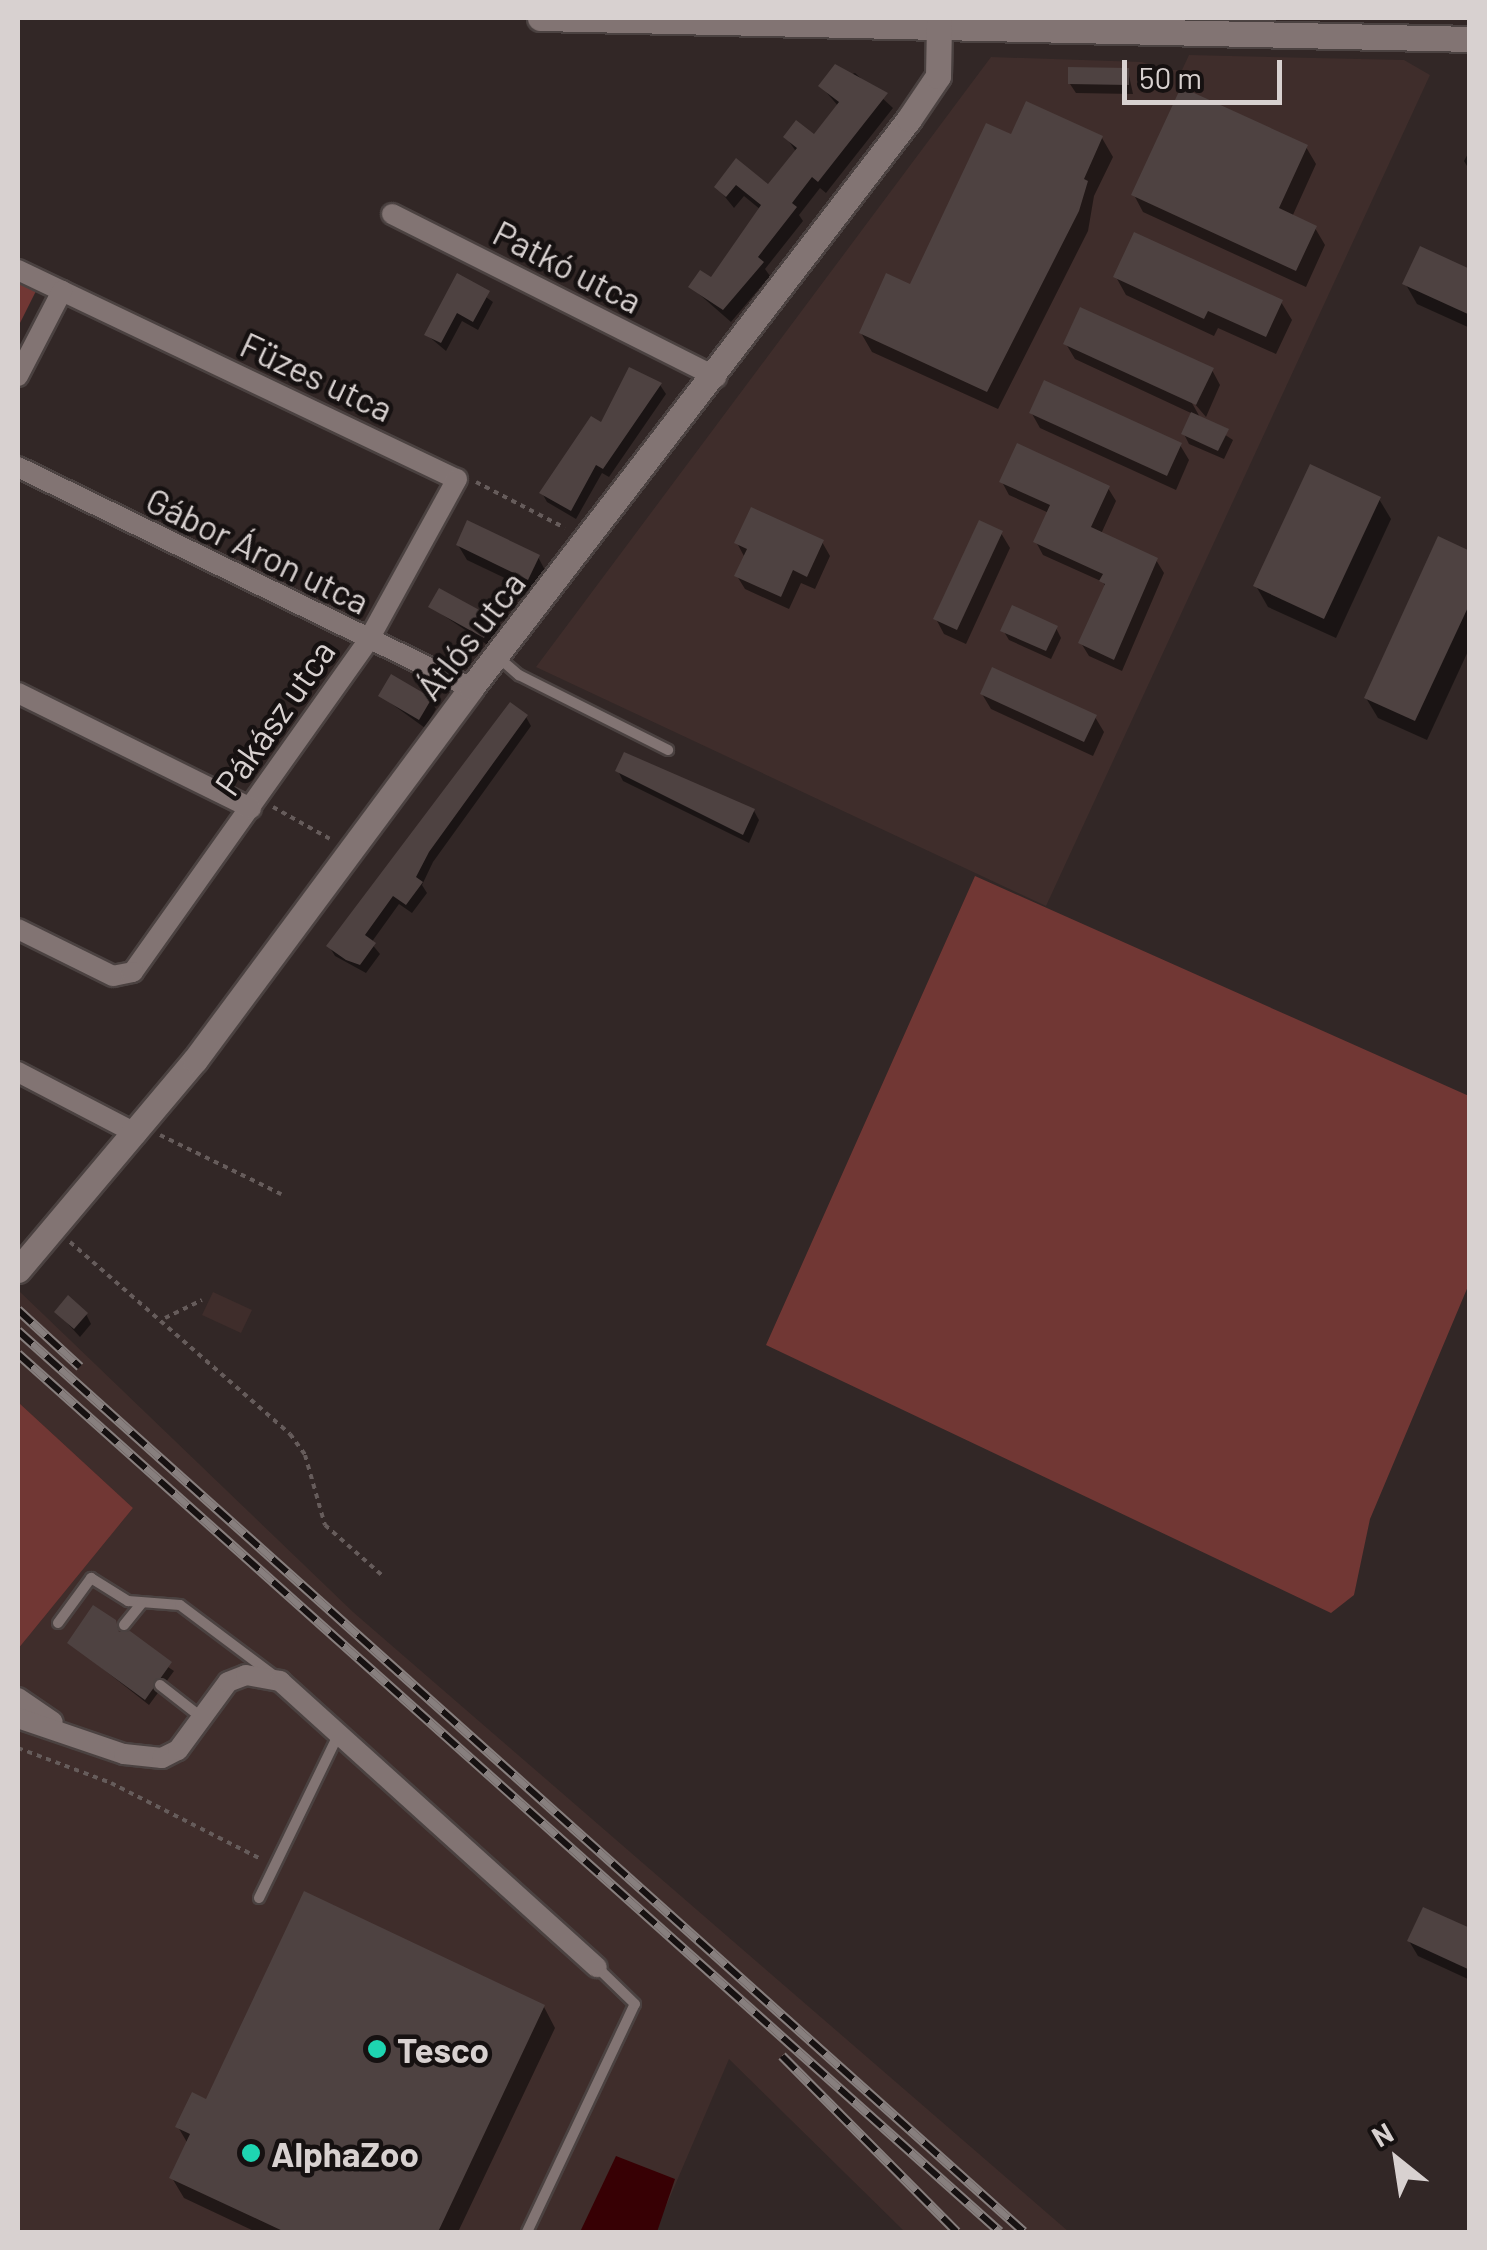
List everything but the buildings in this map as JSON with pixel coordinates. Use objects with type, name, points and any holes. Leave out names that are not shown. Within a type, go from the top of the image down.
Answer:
[{"type":"street","points":[[540,18],[940,24],[1470,39]]},
{"type":"street","name":"Átlós utca","points":[[18,1270],[139,1130],[352,852],[471,688],[716,377],[935,84],[940,24]]},
{"type":"street","name":"Patkó utca","points":[[392,214],[716,377]]},
{"type":"street","name":"Füzes utca","points":[[18,270],[457,479]]},
{"type":"street","points":[[18,376],[62,291]]},
{"type":"street","name":"Gábor Áron utca","points":[[18,467],[471,688]]},
{"type":"street","name":"Pákász utca","points":[[18,929],[122,976],[133,972],[368,641],[457,479]]},
{"type":"street","points":[[18,693],[254,802]]},
{"type":"street","points":[[18,1072],[139,1130]]},
{"type":"street","points":[[18,1718],[124,1754],[162,1758],[178,1750],[235,1678],[280,1681],[596,1966]]},
{"type":"street","points":[[18,1698],[66,1732]]},
{"type":"lane","points":[[497,657],[519,675],[668,750]]},
{"type":"lane","points":[[58,1624],[91,1578],[142,1603],[180,1605],[280,1681]]},
{"type":"lane","points":[[124,1625],[142,1603]]},
{"type":"lane","points":[[160,1685],[201,1717]]},
{"type":"lane","points":[[259,1898],[339,1732]]},
{"type":"lane","points":[[526,2232],[635,2004],[596,1966]]},
{"type":"path","points":[[457,479],[467,478],[588,540]]},
{"type":"path","points":[[254,802],[352,852]]},
{"type":"path","points":[[139,1130],[281,1194]]},
{"type":"path","points":[[54,1230],[165,1318],[290,1434],[304,1456],[325,1526],[384,1577]]},
{"type":"path","points":[[165,1318],[202,1300]]},
{"type":"path","points":[[18,1748],[112,1784],[272,1865]]},
{"type":"shaded area","points":[[1189,55],[1404,60],[1430,75],[1046,906],[536,667],[991,57],[1142,62],[1166,70],[1182,70]]},
{"type":"shaded area","points":[[18,277],[38,287],[18,327]]},
{"type":"shaded area","points":[[975,876],[1469,1096],[1469,1284],[1370,1519],[1354,1595],[1331,1613],[766,1345]]},
{"type":"shaded area","points":[[18,1290],[353,1612],[1069,2232],[905,2232],[729,2059],[655,2232],[18,2232],[18,1649],[133,1508],[18,1402]]},
{"type":"shaded area","points":[[213,1292],[252,1310],[241,1333],[202,1315]]},
{"type":"shaded area","points":[[18,1402],[133,1508],[18,1649]]},
{"type":"shaded area","points":[[616,2156],[675,2179],[657,2232],[580,2232]]},
{"type":"railway","points":[[18,1310],[80,1367]]},
{"type":"railway","points":[[18,1331],[1024,2232]]},
{"type":"railway","points":[[18,1354],[1000,2232]]},
{"type":"railway","points":[[782,2056],[957,2232]]},
{"type":"place","name":"Tesco","points":[[377,2049]]},
{"type":"place","name":"AlphaZoo","points":[[251,2153]]}]
